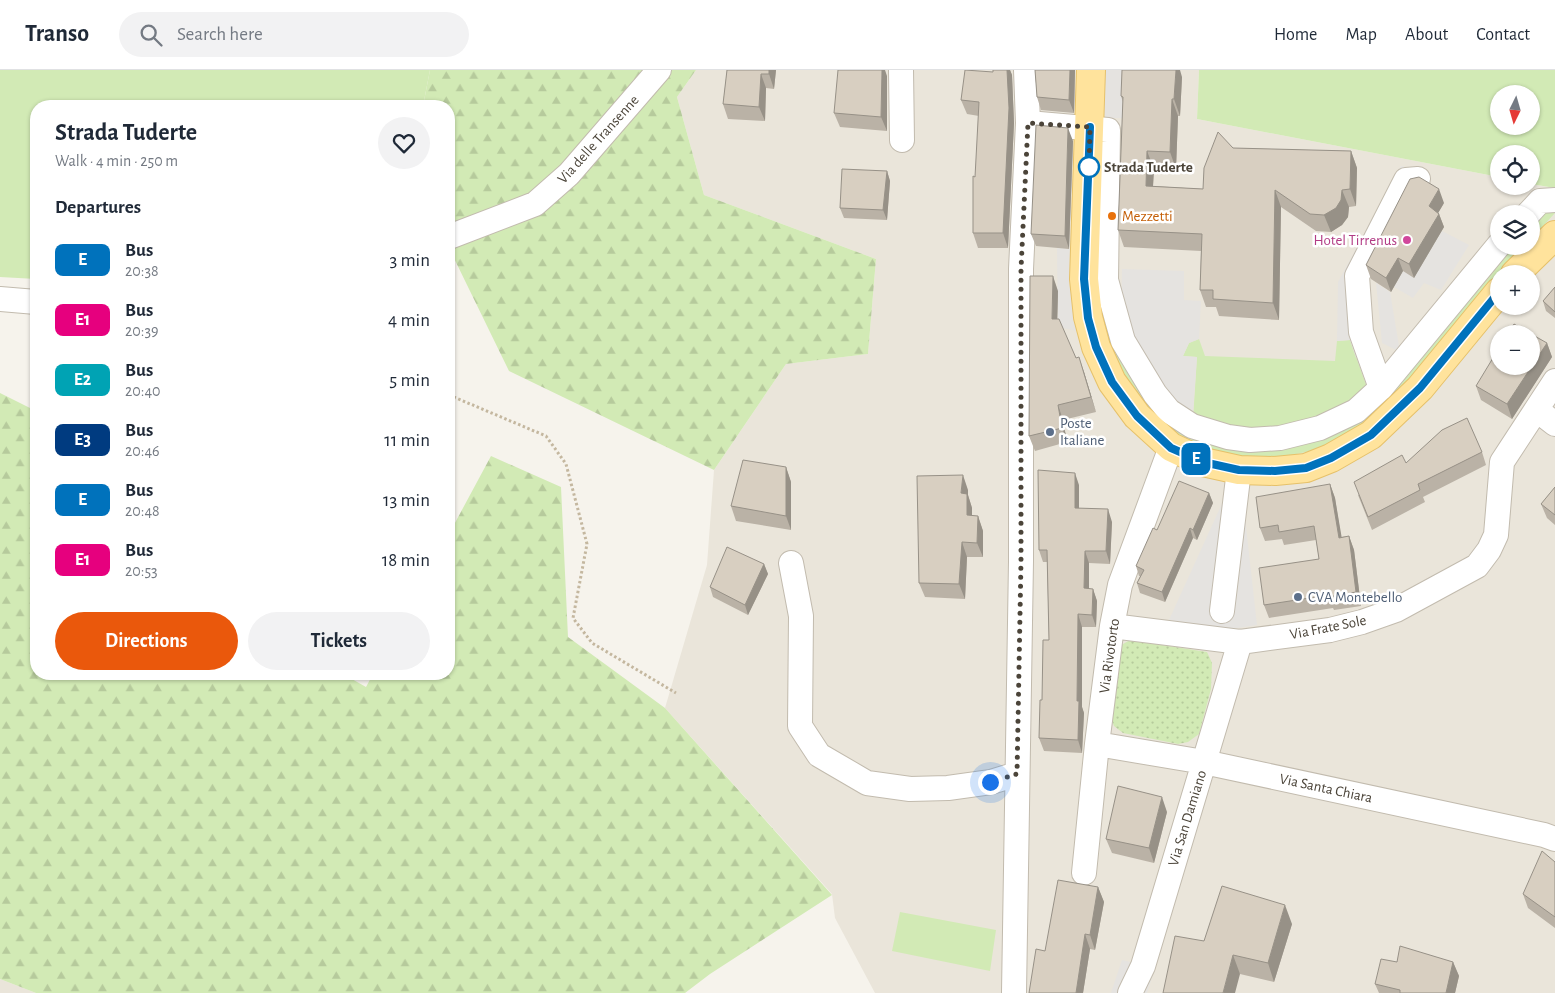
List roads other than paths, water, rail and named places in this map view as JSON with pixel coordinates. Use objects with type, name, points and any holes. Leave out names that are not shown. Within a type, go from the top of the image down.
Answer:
[{"type":"main road","points":[[1091,70],[1090,127],[1098,179],[1095,280],[1088,318],[1096,347],[1112,382],[1137,416],[1171,448],[1203,462],[1239,470],[1275,471],[1306,468],[1331,458],[1371,435],[1420,388],[1490,303]]},
{"type":"main road","points":[[1523,265],[1555,235]]},
{"type":"street","name":"Via delle Transenne","points":[[455,235],[535,204],[569,174],[659,70]]},
{"type":"street","points":[[902,70],[902,140]]},
{"type":"street","points":[[1014,993],[1021,561],[1021,269],[1028,123],[1026,70]]},
{"type":"street","points":[[1028,123],[1090,127]]},
{"type":"street","points":[[1382,388],[1361,332],[1357,276],[1406,180],[1418,179]]},
{"type":"street","points":[[1536,205],[1540,201],[1555,200]]},
{"type":"street","points":[[1095,280],[1123,342],[1155,394],[1169,411],[1192,426],[1228,437],[1250,440],[1280,438],[1320,428],[1356,411],[1382,388],[1491,255]]},
{"type":"street","points":[[0,299],[30,302]]},
{"type":"street","name":"Via Frate Sole","points":[[1112,626],[1240,642],[1330,630],[1362,622],[1396,610],[1477,566],[1489,550],[1496,535],[1502,462],[1555,381]]},
{"type":"street","points":[[1537,410],[1555,424]]},
{"type":"street","name":"Via Rivotorto","points":[[1084,873],[1097,744],[1112,626],[1120,585],[1171,448]]},
{"type":"street","points":[[1222,611],[1239,470]]},
{"type":"street","points":[[791,564],[801,616],[800,726],[819,755],[867,783],[910,788],[948,788],[990,782],[1017,774]]},
{"type":"street","name":"Via San Damiano","points":[[1130,993],[1143,966],[1240,642]]},
{"type":"street","name":"Via Santa Chiara","points":[[1097,744],[1204,762],[1551,831]]},
{"type":"place","name":"Strada Tuderte","points":[[1089,167]]},
{"type":"place","name":"Mezzetti","points":[[1112,216]]},
{"type":"place","name":"Hotel Tirrenus","points":[[1407,240]]},
{"type":"place","name":"Poste Italiane","points":[[1050,432]]},
{"type":"place","name":"CVA Montebello","points":[[1298,597]]}]
